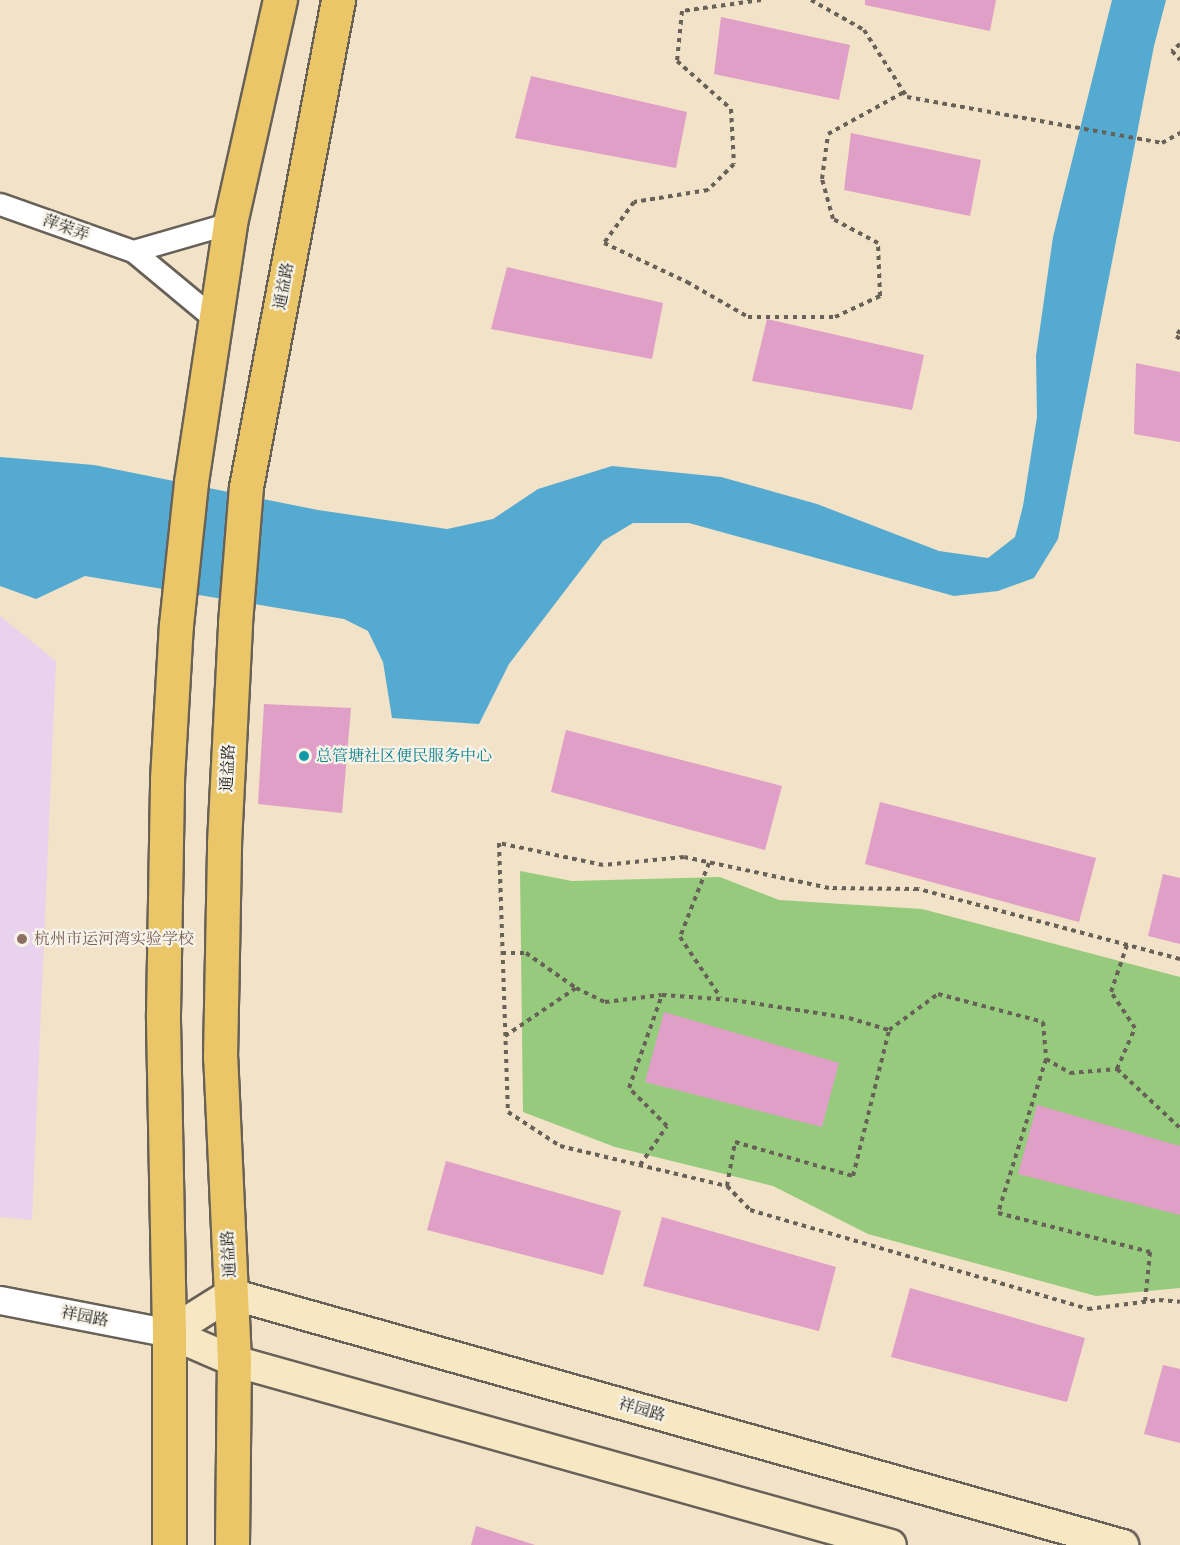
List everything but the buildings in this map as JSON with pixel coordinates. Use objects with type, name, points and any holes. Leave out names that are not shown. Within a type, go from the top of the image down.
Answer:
[{"type":"main road","points":[[169,1545],[169,1333],[163,1014],[167,779],[176,625],[191,482],[230,223],[280,0]]},
{"type":"main road","name":"通益路","points":[[232,1545],[234,1361],[220,1058],[224,843],[235,623],[246,487],[338,0]]},
{"type":"main road","points":[[169,1333],[231,1294]]},
{"type":"main road","name":"祥园路","points":[[231,1294],[1123,1545]]},
{"type":"main road","name":"祥园路","points":[[169,1333],[234,1361],[891,1545]]},
{"type":"street","name":"萍荣弄","points":[[0,204],[133,251],[215,319]]},
{"type":"street","points":[[133,251],[230,223]]},
{"type":"street","name":"祥园路","points":[[0,1300],[169,1333]]},
{"type":"path","points":[[761,0],[682,11],[677,61],[731,110],[734,164],[708,190],[634,202],[604,243],[687,282],[748,317],[835,317],[879,296],[878,243],[833,219],[822,179],[828,134],[904,92]]},
{"type":"path","points":[[811,0],[864,30],[907,97],[1162,144],[1180,133]]},
{"type":"path","points":[[1180,44],[1172,51],[1180,60]]},
{"type":"path","points":[[1180,330],[1176,336],[1180,339]]},
{"type":"path","points":[[1180,959],[918,889],[829,888],[684,857],[603,865],[499,843],[508,1112],[560,1146],[727,1186],[750,1210],[1089,1309],[1145,1302],[1180,1302]]},
{"type":"path","points":[[709,863],[680,937],[722,999]]},
{"type":"path","points":[[1117,1069],[1135,1028],[1112,992],[1127,945]]},
{"type":"path","points":[[502,952],[526,953],[576,988],[605,1002],[662,995],[722,999],[849,1018],[889,1030]]},
{"type":"path","points":[[505,1036],[576,988]]},
{"type":"path","points":[[727,1186],[735,1142],[853,1176],[889,1030],[938,994],[1043,1022],[1046,1059],[998,1213],[1150,1252],[1145,1302]]},
{"type":"path","points":[[640,1165],[667,1126],[629,1088],[662,995]]},
{"type":"path","points":[[1046,1059],[1070,1073],[1117,1069],[1180,1128]]},
{"type":"shaded area","name":"杭州市运河湾实验学校","points":[[0,616],[56,661],[32,1220],[0,1217]]},
{"type":"green space","points":[[520,871],[572,881],[720,877],[779,900],[922,909],[1180,977],[1180,1288],[1096,1296],[868,1234],[773,1186],[615,1147],[523,1112]]},
{"type":"water","points":[[1112,0],[1166,0],[1154,46],[1058,539],[1034,578],[998,591],[954,596],[689,523],[633,523],[603,541],[509,664],[479,724],[392,718],[383,662],[368,631],[344,619],[85,576],[36,599],[0,586],[0,457],[94,465],[318,510],[447,529],[493,519],[538,489],[612,466],[721,477],[817,504],[939,551],[988,558],[1015,537],[1023,506],[1037,417],[1036,356],[1053,237]]},
{"type":"place","name":"总管塘社区便民服务中心","points":[[304,756]]},
{"type":"place","name":"杭州市运河湾实验学校","points":[[22,939]]}]
